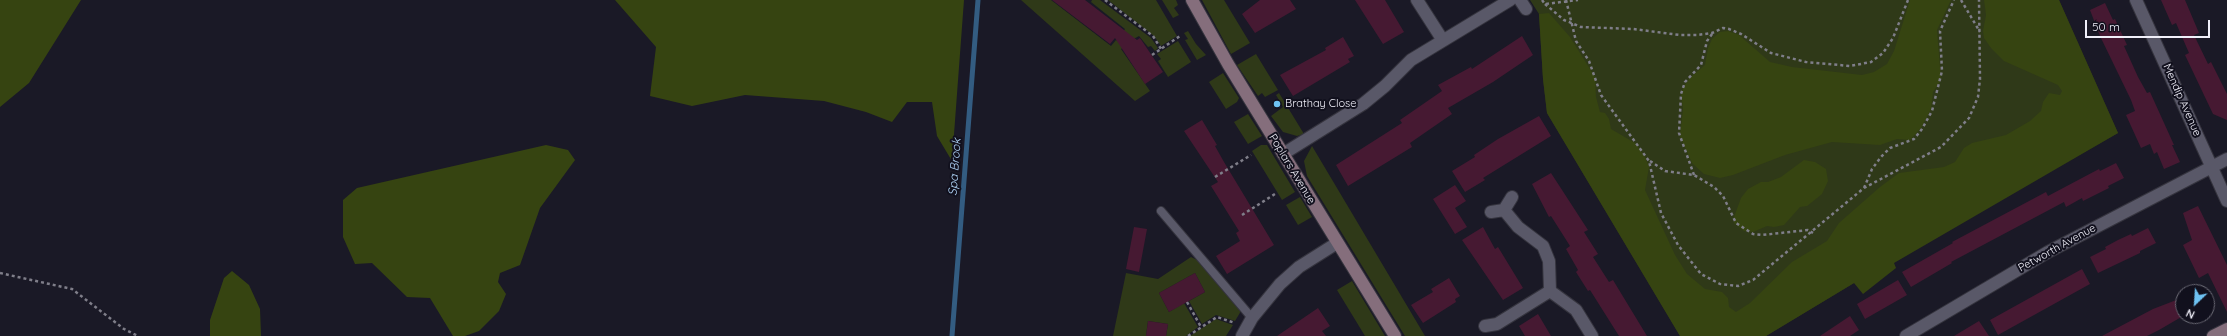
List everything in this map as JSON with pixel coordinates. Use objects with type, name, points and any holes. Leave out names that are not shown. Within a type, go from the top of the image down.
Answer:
[{"type":"street","name":"Poplars Avenue","points":[[1192,0],[1283,154],[1395,336]]},
{"type":"street","points":[[1417,0],[1442,39]]},
{"type":"street","points":[[1283,154],[1364,104],[1385,86],[1411,60],[1442,39],[1510,0]]},
{"type":"street","name":"Mendip Avenue","points":[[2136,0],[2227,201]]},
{"type":"street","name":"Petworth Avenue","points":[[1906,336],[2048,252],[2227,159]]},
{"type":"street","points":[[1491,212],[1504,210],[1512,197]]},
{"type":"street","points":[[1504,210],[1518,226],[1538,241],[1547,253],[1550,291],[1576,310],[1592,336]]},
{"type":"street","points":[[1247,327],[1289,275],[1337,243]]},
{"type":"street","points":[[1485,326],[1497,324],[1550,291]]},
{"type":"lane","points":[[1161,211],[1247,327]]},
{"type":"path","points":[[1105,0],[1153,36],[1161,49]]},
{"type":"path","points":[[1542,0],[1557,15],[1572,24],[1680,35],[1712,33],[1723,28],[1741,34],[1771,53],[1806,62],[1833,66],[1863,65],[1878,58],[1889,46],[1908,0]]},
{"type":"path","points":[[1545,4],[1578,0]]},
{"type":"path","points":[[1864,188],[1872,169],[1881,157],[1890,148],[1914,139],[1922,129],[1932,111],[1942,71],[1940,31],[1954,0]]},
{"type":"path","points":[[1961,0],[1980,32]]},
{"type":"path","points":[[1567,1],[1576,41],[1589,61],[1607,104],[1636,140],[1649,161],[1656,198],[1669,229],[1688,259],[1701,274],[1715,282],[1728,285],[1746,284],[1813,233],[1864,188],[1932,154],[1941,147],[1969,118],[1974,110],[1980,79],[1979,0]]},
{"type":"path","points":[[1694,175],[1679,133],[1681,94],[1686,82],[1701,65],[1707,41],[1712,33]]},
{"type":"path","points":[[1152,55],[1180,36]]},
{"type":"path","points":[[1215,177],[1251,155]]},
{"type":"path","points":[[1649,161],[1665,171],[1694,175],[1719,191],[1736,223],[1753,234],[1762,235],[1808,230],[1813,233]]},
{"type":"path","points":[[1242,215],[1275,194]]},
{"type":"path","points":[[0,273],[72,289],[124,329],[138,336]]},
{"type":"path","points":[[1187,302],[1201,327]]},
{"type":"path","points":[[1188,336],[1217,317],[1247,327]]},
{"type":"green space","points":[[0,0],[81,0],[29,83],[0,107]]},
{"type":"green space","points":[[615,0],[964,0],[952,161],[937,136],[932,102],[907,102],[892,122],[866,112],[824,101],[745,95],[692,106],[650,96],[656,47]]},
{"type":"green space","points":[[1021,0],[1051,0],[1111,46],[1116,40],[1125,46],[1121,49],[1150,91],[1135,101]]},
{"type":"green space","points":[[1092,0],[1100,0],[1151,38],[1158,48],[1155,51],[1151,46],[1148,47],[1139,36],[1130,41],[1122,34],[1125,29],[1091,2]]},
{"type":"green space","points":[[1108,0],[1156,0],[1177,36],[1161,46],[1154,36]]},
{"type":"green space","points":[[1162,0],[1176,0],[1178,5],[1174,8],[1179,15],[1173,18]]},
{"type":"green space","points":[[1202,0],[1224,0],[1250,43],[1231,54]]},
{"type":"green space","points":[[1530,0],[2059,0],[2118,133],[1854,283],[1766,336],[1680,336],[1547,113],[1543,79],[1539,14]]},
{"type":"green space","points":[[1910,0],[1951,0],[1937,30],[1941,80],[1933,92],[1931,109],[1921,128],[1910,140],[1897,139],[1880,145],[1832,142],[1785,155],[1733,175],[1720,178],[1704,174],[1692,163],[1680,136],[1683,109],[1681,94],[1684,86],[1692,76],[1705,65],[1708,48],[1712,39],[1720,32],[1728,31],[1739,35],[1770,62],[1792,67],[1862,75],[1874,72],[1887,64],[1894,51]]},
{"type":"green space","points":[[1984,0],[2059,0],[2118,133],[1894,263],[1896,268],[1863,294],[1854,283],[1766,336],[1680,336],[1547,113],[1543,79],[1539,14],[1549,13],[1570,37],[1595,77],[1596,97],[1600,112],[1605,113],[1609,119],[1611,129],[1635,143],[1645,157],[1649,167],[1645,190],[1675,255],[1687,274],[1705,289],[1722,292],[1728,298],[1729,307],[1736,312],[1750,303],[1792,262],[1827,241],[1839,223],[1880,187],[1899,173],[1944,167],[1955,162],[1964,148],[1972,143],[2006,135],[2030,121],[2041,111],[2043,102],[2049,93],[2060,95],[2062,91],[2058,85],[2004,61],[1991,48],[1984,38],[1983,31],[1986,15]]},
{"type":"green space","points":[[1188,31],[1196,44],[1206,55],[1197,60],[1185,40],[1188,39],[1184,33]]},
{"type":"green space","points":[[1178,41],[1191,62],[1168,77],[1158,61],[1161,59],[1157,54]]},
{"type":"green space","points":[[1256,54],[1278,90],[1265,97],[1262,93],[1258,96],[1237,65]]},
{"type":"green space","points":[[1223,73],[1239,98],[1237,102],[1226,109],[1209,82]]},
{"type":"green space","points":[[1279,93],[1304,134],[1297,136],[1283,132],[1271,116],[1283,107],[1276,95]]},
{"type":"green space","points":[[1248,114],[1262,136],[1248,144],[1234,122]]},
{"type":"green space","points":[[546,145],[568,150],[575,160],[540,208],[520,265],[500,273],[498,282],[506,294],[499,311],[479,331],[465,336],[453,336],[430,298],[407,297],[372,263],[355,264],[343,237],[343,200],[357,188]]},
{"type":"green space","points":[[1261,145],[1267,145],[1295,192],[1282,200],[1252,151]]},
{"type":"green space","points":[[1312,146],[1425,336],[1405,336],[1307,176],[1304,161]]},
{"type":"green space","points":[[1804,160],[1815,162],[1826,169],[1828,181],[1822,194],[1807,206],[1800,207],[1784,225],[1774,227],[1767,226],[1753,232],[1744,231],[1734,223],[1734,217],[1741,198],[1748,189],[1761,182],[1768,182],[1781,177]]},
{"type":"green space","points":[[1300,197],[1312,217],[1298,225],[1286,205]]},
{"type":"green space","points":[[1191,257],[1201,262],[1241,311],[1235,321],[1216,315],[1202,324],[1189,301],[1205,292],[1195,273],[1159,293],[1169,312],[1184,303],[1198,327],[1186,336],[1166,336],[1168,324],[1148,321],[1146,336],[1113,336],[1126,273],[1158,279]]},
{"type":"green space","points":[[232,271],[249,285],[260,309],[261,336],[210,336],[210,320],[224,278]]},
{"type":"green space","points":[[1352,281],[1385,336],[1365,336],[1337,290]]},
{"type":"green space","points":[[1216,319],[1233,325],[1226,336],[1190,336]]},
{"type":"building","points":[[1052,0],[1085,0],[1137,40],[1140,38],[1163,72],[1145,84],[1115,38],[1110,44]]},
{"type":"building","points":[[1260,0],[1290,0],[1296,9],[1255,33],[1242,14]]},
{"type":"building","points":[[1355,0],[1385,0],[1404,32],[1383,44]]},
{"type":"building","points":[[2161,0],[2185,0],[2199,33],[2194,35],[2208,64],[2211,62],[2227,94],[2227,120],[2213,114],[2185,55],[2189,53],[2176,23],[2172,25]]},
{"type":"building","points":[[2105,3],[2113,20],[2115,19],[2127,45],[2124,46],[2138,77],[2147,93],[2150,92],[2174,145],[2172,145],[2180,162],[2164,169],[2157,152],[2154,154],[2150,144],[2141,148],[2126,115],[2135,111],[2100,36],[2090,10]]},
{"type":"building","points":[[1522,36],[1533,55],[1493,82],[1448,108],[1452,114],[1410,143],[1412,147],[1348,186],[1336,165],[1402,123],[1400,120],[1442,91],[1438,85],[1471,67],[1472,69]]},
{"type":"building","points":[[1343,37],[1354,56],[1348,59],[1350,62],[1293,96],[1280,75],[1326,50],[1325,48]]},
{"type":"building","points":[[1539,116],[1551,136],[1483,178],[1485,180],[1465,192],[1452,171],[1475,157],[1474,155],[1498,139]]},
{"type":"building","points":[[1202,120],[1217,145],[1215,146],[1224,162],[1274,245],[1227,274],[1216,256],[1240,241],[1236,233],[1239,231],[1211,186],[1218,182],[1184,131]]},
{"type":"building","points":[[2116,163],[2124,178],[2108,186],[2109,188],[2083,201],[2082,198],[2066,207],[2064,202],[1951,262],[1952,263],[1911,287],[1902,272],[1953,243],[1952,242],[2046,192],[2048,196],[2099,169],[2100,171]]},
{"type":"building","points":[[1551,173],[1588,230],[1584,232],[1598,254],[1593,257],[1609,282],[1613,280],[1647,336],[1619,336],[1590,290],[1588,291],[1576,272],[1578,270],[1566,249],[1570,246],[1551,216],[1549,217],[1532,184]]},
{"type":"building","points":[[1455,185],[1466,201],[1455,208],[1467,227],[1455,234],[1433,199]]},
{"type":"building","points":[[2198,206],[2227,265],[2227,312],[2215,287],[2215,284],[2213,284],[2208,273],[2199,278],[2183,245],[2192,240],[2183,213]]},
{"type":"building","points":[[1134,227],[1147,229],[1139,272],[1126,269]]},
{"type":"building","points":[[1483,227],[1495,249],[1498,247],[1523,288],[1503,300],[1462,240]]},
{"type":"building","points":[[2148,228],[2156,243],[2140,251],[2140,253],[2098,273],[2090,257],[2106,249],[2105,247],[2118,240],[2131,234],[2132,236]]},
{"type":"building","points":[[2082,269],[2090,284],[1998,335],[1990,320]]},
{"type":"building","points":[[1195,273],[1205,292],[1169,312],[1159,293]]},
{"type":"building","points":[[1449,278],[1460,296],[1455,299],[1456,302],[1423,323],[1411,305],[1433,292],[1431,289]]},
{"type":"building","points":[[1898,280],[1907,295],[1865,319],[1857,304]]},
{"type":"building","points":[[2175,301],[2175,321],[2147,336],[2102,336],[2153,309]]},
{"type":"building","points":[[1318,308],[1330,326],[1322,331],[1326,336],[1277,336]]},
{"type":"building","points":[[1538,314],[1551,336],[1525,336],[1519,326]]},
{"type":"building","points":[[1850,316],[1859,330],[1850,336],[1820,336]]},
{"type":"building","points":[[1148,321],[1168,324],[1166,336],[1146,336]]},
{"type":"building","points":[[1979,321],[1989,336],[1954,336]]},
{"type":"waterway","name":"Spa Brook","points":[[952,336],[978,0]]},
{"type":"place","name":"Brathay Close","points":[[1277,104]]}]
